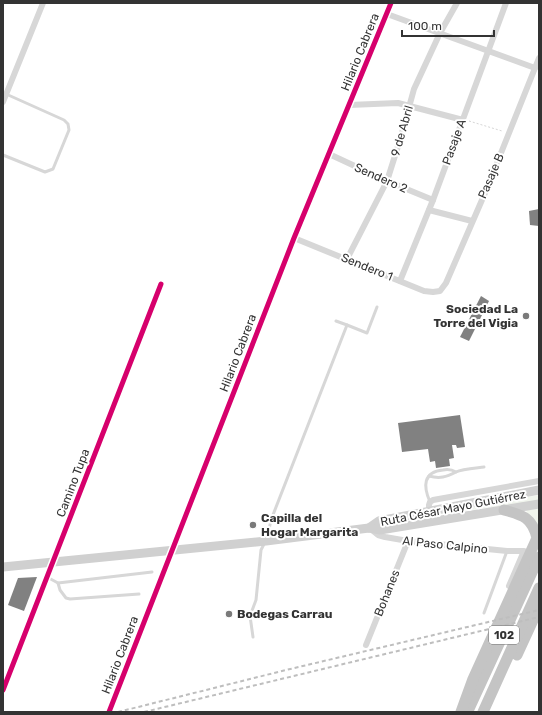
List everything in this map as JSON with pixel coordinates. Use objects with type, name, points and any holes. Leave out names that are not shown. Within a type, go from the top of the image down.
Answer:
[{"type":"highway","points":[[461,712],[473,679],[538,535],[533,526],[522,515],[504,510]]},
{"type":"highway","name":"102","points":[[468,712],[539,557]]},
{"type":"highway","name":"102","points":[[483,712],[539,588]]},
{"type":"highway","points":[[491,712],[539,607]]},
{"type":"main road","name":"Ruta César Mayo Gutiérrez","points":[[369,528],[379,521],[539,490]]},
{"type":"main road","name":"Ruta César Mayo Gutiérrez","points":[[3,567],[266,541],[369,528],[380,530],[539,504]]},
{"type":"street","points":[[3,102],[43,3]]},
{"type":"street","name":"Hilario Cabrera","points":[[109,712],[294,238],[391,3]]},
{"type":"street","name":"9 de Abril","points":[[347,259],[387,181],[409,105],[421,72],[457,3]]},
{"type":"street","name":"Pasaje A","points":[[400,281],[433,200],[506,3]]},
{"type":"street","points":[[387,14],[535,68]]},
{"type":"street","name":"Pasaje B","points":[[440,291],[446,283],[539,58]]},
{"type":"street","points":[[349,105],[398,103],[463,120]]},
{"type":"street","name":"Sendero 2","points":[[329,154],[387,181],[433,200]]},
{"type":"street","points":[[429,210],[472,221]]},
{"type":"street","name":"Sendero 1","points":[[294,238],[424,290],[433,292],[440,291]]},
{"type":"street","name":"Camino Tupa","points":[[3,690],[161,284]]},
{"type":"street","points":[[429,511],[430,502],[539,481]]},
{"type":"street","name":"Al Paso Calpino","points":[[369,528],[378,535],[408,541],[507,551],[524,551],[502,605]]},
{"type":"street","name":"Bohanes","points":[[366,645],[408,541]]},
{"type":"lane","points":[[3,155],[45,172],[50,171],[53,169],[69,130],[68,124],[64,120],[5,94]]},
{"type":"lane","points":[[336,321],[367,333],[377,306]]},
{"type":"lane","points":[[253,637],[250,616],[256,600],[261,550],[266,541],[271,520],[347,325]]},
{"type":"lane","points":[[429,476],[436,478],[452,475],[456,472],[484,467]]},
{"type":"lane","points":[[430,502],[426,484],[429,476],[434,471],[451,469],[456,472]]},
{"type":"lane","points":[[484,612],[507,551]]},
{"type":"lane","points":[[47,577],[58,583],[152,572]]},
{"type":"lane","points":[[58,583],[60,590],[66,598],[70,599],[139,594]]},
{"type":"path","points":[[463,120],[509,133]]},
{"type":"shaded area","points":[[539,495],[539,501],[441,514],[440,512]]},
{"type":"shaded area","points":[[539,509],[539,526],[526,510]]},
{"type":"building","points":[[539,209],[539,226],[530,225],[529,211]]},
{"type":"building","points":[[481,296],[489,301],[469,341],[460,337]]},
{"type":"building","points":[[460,415],[465,447],[457,448],[456,445],[452,445],[454,458],[449,459],[450,466],[436,468],[435,461],[430,462],[428,449],[402,452],[398,423]]},
{"type":"building","points":[[37,577],[24,611],[8,605],[18,578]]},
{"type":"railway","points":[[118,712],[286,670],[539,610]]},
{"type":"railway","points":[[144,712],[539,617]]},
{"type":"cycle path","points":[[109,712],[294,238],[391,3]]},
{"type":"cycle path","points":[[3,690],[161,284]]},
{"type":"place","name":"Sociedad La Torre del Vigia","points":[[526,316]]},
{"type":"place","name":"Capilla del Hogar Margarita","points":[[253,525]]},
{"type":"place","name":"Bodegas Carrau","points":[[229,614]]}]
